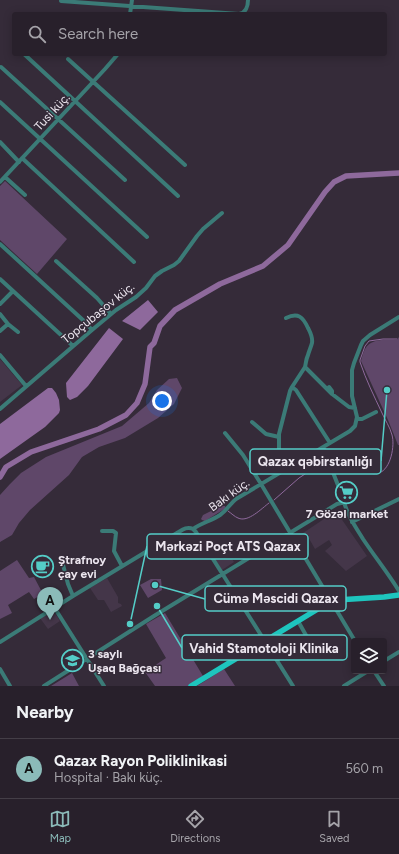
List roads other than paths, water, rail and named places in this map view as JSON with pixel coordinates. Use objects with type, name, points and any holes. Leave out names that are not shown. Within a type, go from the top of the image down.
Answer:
[{"type":"main road","points":[[191,686],[331,601],[399,595]]},
{"type":"street","points":[[130,12],[132,0]]},
{"type":"street","points":[[244,12],[247,7],[248,0]]},
{"type":"street","points":[[61,1],[209,12]]},
{"type":"street","points":[[26,56],[178,196]]},
{"type":"street","name":"Tusi küç.","points":[[2,179],[59,120],[116,56]]},
{"type":"street","points":[[68,59],[185,165]]},
{"type":"street","points":[[1,67],[125,180]]},
{"type":"street","points":[[0,102],[147,237]]},
{"type":"street","points":[[0,142],[134,262]]},
{"type":"street","points":[[2,179],[25,195]]},
{"type":"street","name":"Topçubaşov küç.","points":[[0,409],[111,314],[136,297],[146,288],[155,276],[179,261],[203,229],[222,213]]},
{"type":"street","points":[[0,244],[92,330]]},
{"type":"street","points":[[56,261],[97,298],[111,314]]},
{"type":"street","points":[[0,279],[73,346]]},
{"type":"street","points":[[0,304],[13,291]]},
{"type":"street","points":[[0,314],[8,324],[18,332]]},
{"type":"street","points":[[279,473],[277,469],[277,460],[279,454],[280,428],[292,387],[305,367],[312,343],[310,331],[302,317],[294,316],[286,318]]},
{"type":"street","points":[[376,412],[357,419],[352,396],[352,370],[363,341],[370,335],[399,318]]},
{"type":"street","points":[[0,331],[8,324]]},
{"type":"street","points":[[0,355],[26,386]]},
{"type":"street","points":[[305,367],[332,394],[349,407],[355,408]]},
{"type":"street","points":[[292,387],[296,390],[330,443]]},
{"type":"street","points":[[329,387],[332,394]]},
{"type":"street","name":"Bakı küç.","points":[[0,642],[54,607],[184,530],[189,528],[193,529],[198,525],[207,523],[220,515],[228,509],[233,501],[350,431],[355,426],[357,419]]},
{"type":"street","points":[[252,422],[266,434],[279,437]]},
{"type":"street","points":[[225,433],[243,456],[261,484],[353,638]]},
{"type":"street","points":[[323,447],[343,498],[343,503],[352,522],[399,591]]},
{"type":"street","points":[[352,522],[399,499]]},
{"type":"street","points":[[44,686],[154,616],[337,504],[343,503]]},
{"type":"street","points":[[193,529],[292,686]]},
{"type":"street","points":[[102,531],[113,531],[116,533],[114,549],[115,554],[122,566]]},
{"type":"street","points":[[108,546],[114,549]]},
{"type":"street","points":[[61,557],[68,584],[73,596]]},
{"type":"street","points":[[54,607],[104,686]]},
{"type":"street","points":[[298,621],[312,646]]},
{"type":"street","points":[[387,659],[399,652]]},
{"type":"street","points":[[0,669],[10,686]]},
{"type":"street","points":[[344,686],[363,674]]},
{"type":"street","points":[[376,674],[384,686]]},
{"type":"waterway","points":[[0,477],[6,467],[31,452],[99,429],[126,415],[137,403],[145,384],[150,347],[154,343],[160,326],[175,310],[220,284],[263,266],[288,245],[325,192],[334,182],[346,176],[399,173]]},
{"type":"waterway","points":[[331,458],[343,460],[362,470],[374,474],[383,471],[387,467],[393,445],[392,435],[367,382],[360,360],[365,346],[369,341],[397,339]]},
{"type":"waterway","points":[[274,500],[299,478],[326,460]]},
{"type":"waterway","points":[[228,511],[234,516],[242,519],[250,517],[269,503]]},
{"type":"place","name":"Qazax qəbirstanlığı","points":[[387,390]]},
{"type":"place","name":"7 Gözəl market","points":[[347,493]]},
{"type":"place","name":"Ştrafnoy çay evi","points":[[42,567]]},
{"type":"place","name":"Cümə Məscidi Qazax","points":[[155,585]]},
{"type":"place","name":"Vahid Stamotoloji Klinika","points":[[157,606]]},
{"type":"place","name":"Qazax Rayon Poliklinikasi","points":[[50,620]]},
{"type":"place","name":"Mərkəzi Poçt ATS Qazax","points":[[130,624]]},
{"type":"place","name":"3 saylı Uşaq Bağçası","points":[[73,661]]}]
